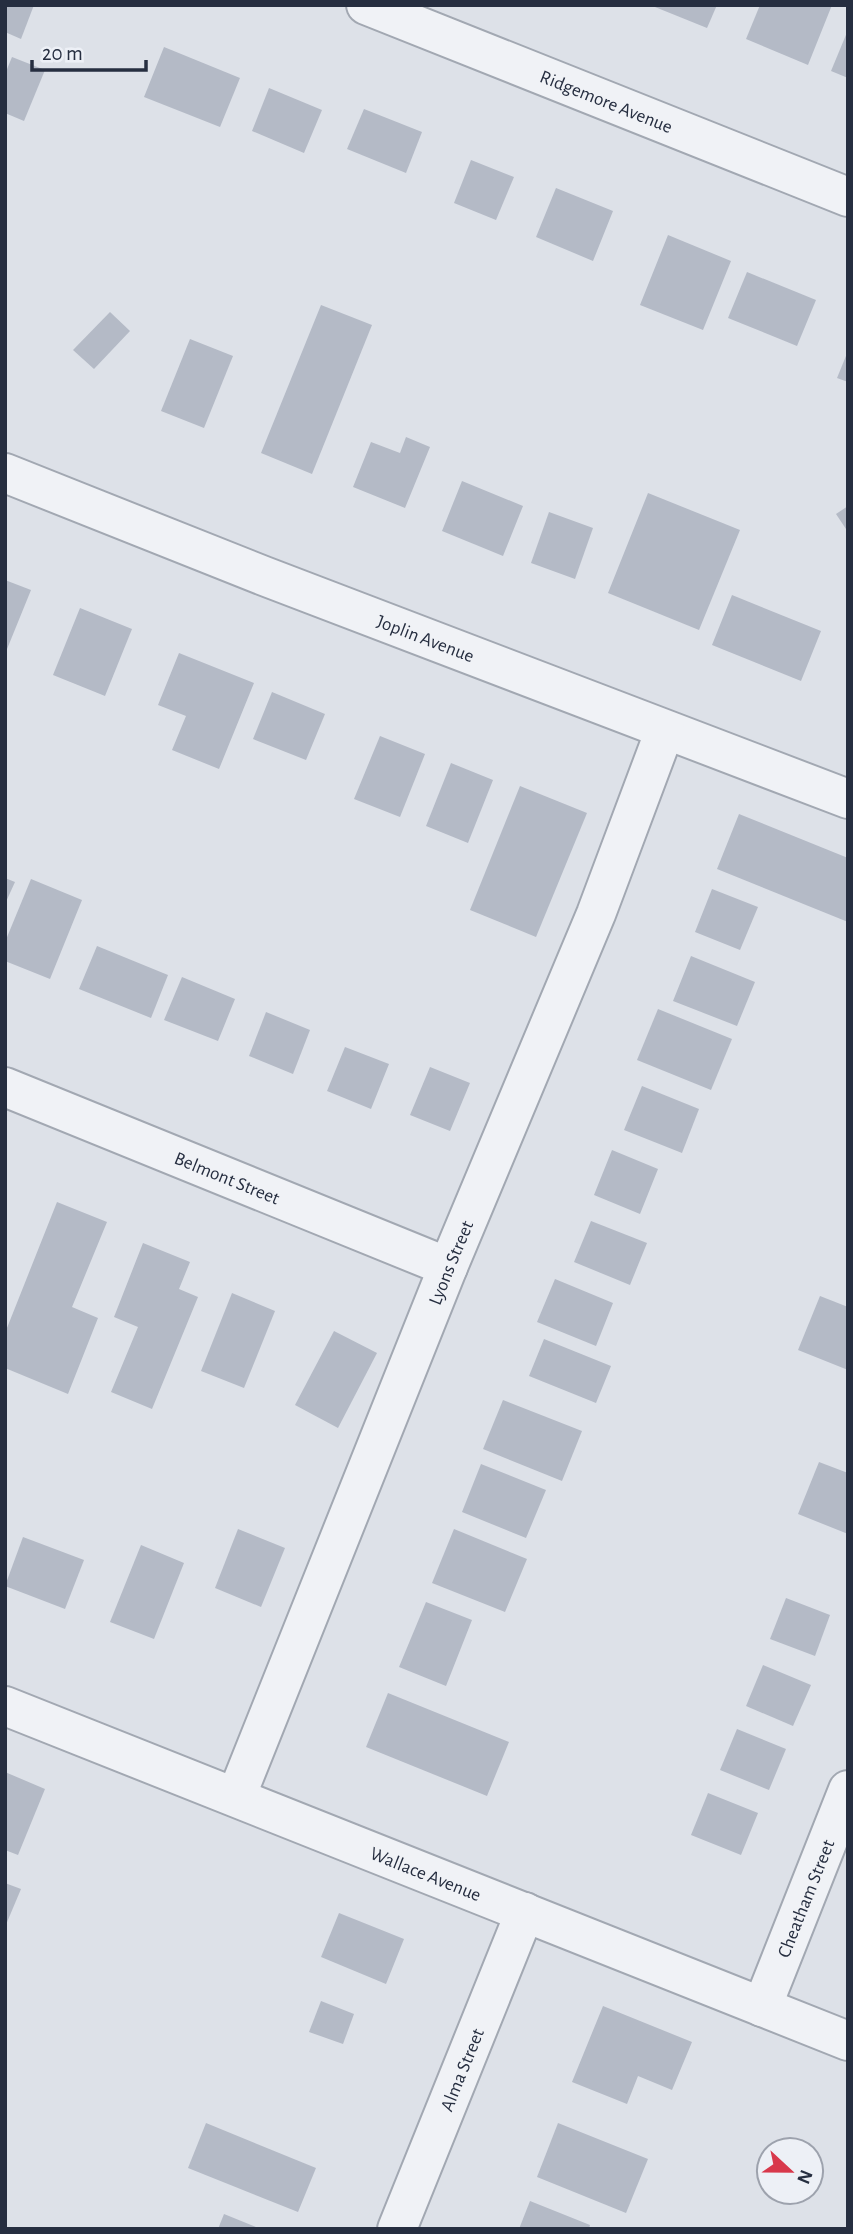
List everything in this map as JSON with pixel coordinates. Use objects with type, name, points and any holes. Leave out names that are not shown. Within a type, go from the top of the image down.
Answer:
[{"type":"street","name":"Ridgemore Avenue","points":[[366,5],[848,197]]},
{"type":"street","name":"Joplin Avenue","points":[[5,473],[264,576],[848,799]]},
{"type":"street","name":"Lyons Street","points":[[236,1797],[447,1267],[596,914],[665,730]]},
{"type":"street","name":"Belmont Street","points":[[5,1087],[447,1267]]},
{"type":"street","name":"Wallace Avenue","points":[[5,1706],[848,2041]]},
{"type":"street","name":"Cheatham Street","points":[[762,2007],[848,1790]]},
{"type":"street","name":"Alma Street","points":[[397,2229],[525,1912]]},
{"type":"building","points":[[5,5],[34,5],[21,39],[5,32]]},
{"type":"building","points":[[650,5],[717,5],[707,28]]},
{"type":"building","points":[[760,5],[832,5],[808,65],[746,39]]},
{"type":"building","points":[[848,30],[848,78],[831,71]]},
{"type":"building","points":[[164,47],[240,78],[220,127],[144,97]]},
{"type":"building","points":[[12,57],[45,70],[24,121],[5,113],[5,74]]},
{"type":"building","points":[[269,88],[322,110],[304,153],[252,131]]},
{"type":"building","points":[[364,109],[422,132],[406,173],[347,149]]},
{"type":"building","points":[[471,160],[514,177],[496,220],[454,203]]},
{"type":"building","points":[[556,188],[613,211],[593,261],[536,237]]},
{"type":"building","points":[[668,235],[731,261],[703,330],[640,305]]},
{"type":"building","points":[[747,272],[816,300],[797,346],[728,318]]},
{"type":"building","points":[[321,305],[372,325],[312,474],[261,453]]},
{"type":"building","points":[[110,312],[130,331],[94,369],[73,350]]},
{"type":"building","points":[[190,339],[233,356],[204,428],[161,411]]},
{"type":"building","points":[[848,351],[848,382],[837,378]]},
{"type":"building","points":[[406,437],[430,447],[405,508],[353,487],[371,442],[400,453]]},
{"type":"building","points":[[462,481],[523,506],[503,556],[442,531]]},
{"type":"building","points":[[648,493],[740,530],[699,630],[608,593]]},
{"type":"building","points":[[848,506],[848,532],[836,514]]},
{"type":"building","points":[[549,512],[593,528],[575,579],[531,563]]},
{"type":"building","points":[[5,580],[31,590],[5,654]]},
{"type":"building","points":[[732,595],[821,631],[801,681],[712,645]]},
{"type":"building","points":[[80,608],[132,629],[105,696],[53,675]]},
{"type":"building","points":[[179,653],[254,683],[219,769],[172,750],[186,716],[158,705]]},
{"type":"building","points":[[272,692],[325,714],[306,760],[253,739]]},
{"type":"building","points":[[380,736],[425,754],[400,817],[354,799]]},
{"type":"building","points":[[451,763],[493,780],[468,843],[426,826]]},
{"type":"building","points":[[520,786],[587,813],[536,937],[470,910]]},
{"type":"building","points":[[739,814],[848,858],[848,922],[717,869]]},
{"type":"building","points":[[5,878],[15,882],[5,904]]},
{"type":"building","points":[[31,879],[82,900],[50,979],[5,961],[5,942]]},
{"type":"building","points":[[712,889],[758,907],[740,950],[695,932]]},
{"type":"building","points":[[97,946],[168,975],[151,1018],[79,989]]},
{"type":"building","points":[[691,956],[755,982],[737,1026],[673,1001]]},
{"type":"building","points":[[182,977],[235,999],[218,1041],[164,1020]]},
{"type":"building","points":[[658,1009],[732,1039],[711,1090],[637,1060]]},
{"type":"building","points":[[266,1012],[310,1030],[293,1074],[249,1056]]},
{"type":"building","points":[[345,1047],[389,1064],[371,1109],[327,1091]]},
{"type":"building","points":[[430,1067],[470,1083],[450,1131],[410,1115]]},
{"type":"building","points":[[642,1086],[699,1109],[682,1153],[624,1130]]},
{"type":"building","points":[[612,1150],[658,1169],[640,1214],[594,1195]]},
{"type":"building","points":[[57,1202],[107,1222],[72,1307],[98,1318],[68,1394],[5,1368],[5,1333]]},
{"type":"building","points":[[591,1221],[647,1243],[630,1285],[574,1262]]},
{"type":"building","points":[[143,1243],[190,1262],[179,1289],[198,1297],[152,1409],[111,1392],[138,1327],[114,1317]]},
{"type":"building","points":[[555,1279],[613,1303],[596,1346],[537,1322]]},
{"type":"building","points":[[232,1293],[275,1311],[244,1388],[201,1371]]},
{"type":"building","points":[[820,1296],[848,1307],[848,1370],[798,1350]]},
{"type":"building","points":[[334,1331],[377,1353],[338,1428],[295,1405]]},
{"type":"building","points":[[544,1339],[611,1366],[596,1403],[529,1376]]},
{"type":"building","points":[[503,1400],[582,1431],[562,1481],[483,1449]]},
{"type":"building","points":[[819,1462],[848,1473],[848,1534],[798,1514]]},
{"type":"building","points":[[481,1464],[546,1490],[526,1538],[462,1512]]},
{"type":"building","points":[[238,1529],[285,1548],[261,1607],[215,1588]]},
{"type":"building","points":[[454,1529],[527,1559],[505,1612],[432,1583]]},
{"type":"building","points":[[23,1537],[84,1560],[65,1609],[5,1586]]},
{"type":"building","points":[[141,1545],[184,1563],[154,1639],[110,1622]]},
{"type":"building","points":[[786,1598],[830,1615],[815,1656],[770,1639]]},
{"type":"building","points":[[426,1602],[472,1620],[446,1686],[399,1667]]},
{"type":"building","points":[[763,1665],[811,1685],[793,1726],[746,1706]]},
{"type":"building","points":[[388,1693],[509,1742],[487,1796],[366,1747]]},
{"type":"building","points":[[737,1729],[786,1749],[769,1790],[720,1770]]},
{"type":"building","points":[[5,1772],[45,1789],[18,1855],[5,1850]]},
{"type":"building","points":[[708,1793],[758,1813],[741,1855],[691,1835]]},
{"type":"building","points":[[5,1883],[21,1889],[5,1927]]},
{"type":"building","points":[[339,1913],[404,1939],[386,1984],[321,1957]]},
{"type":"building","points":[[321,2001],[354,2014],[343,2044],[309,2032]]},
{"type":"building","points":[[603,2006],[692,2042],[672,2090],[638,2076],[627,2104],[572,2082]]},
{"type":"building","points":[[206,2123],[316,2168],[298,2212],[188,2168]]},
{"type":"building","points":[[558,2123],[648,2159],[626,2213],[537,2177]]},
{"type":"building","points":[[530,2201],[590,2225],[589,2229],[519,2229]]},
{"type":"building","points":[[224,2214],[261,2229],[218,2229]]}]
